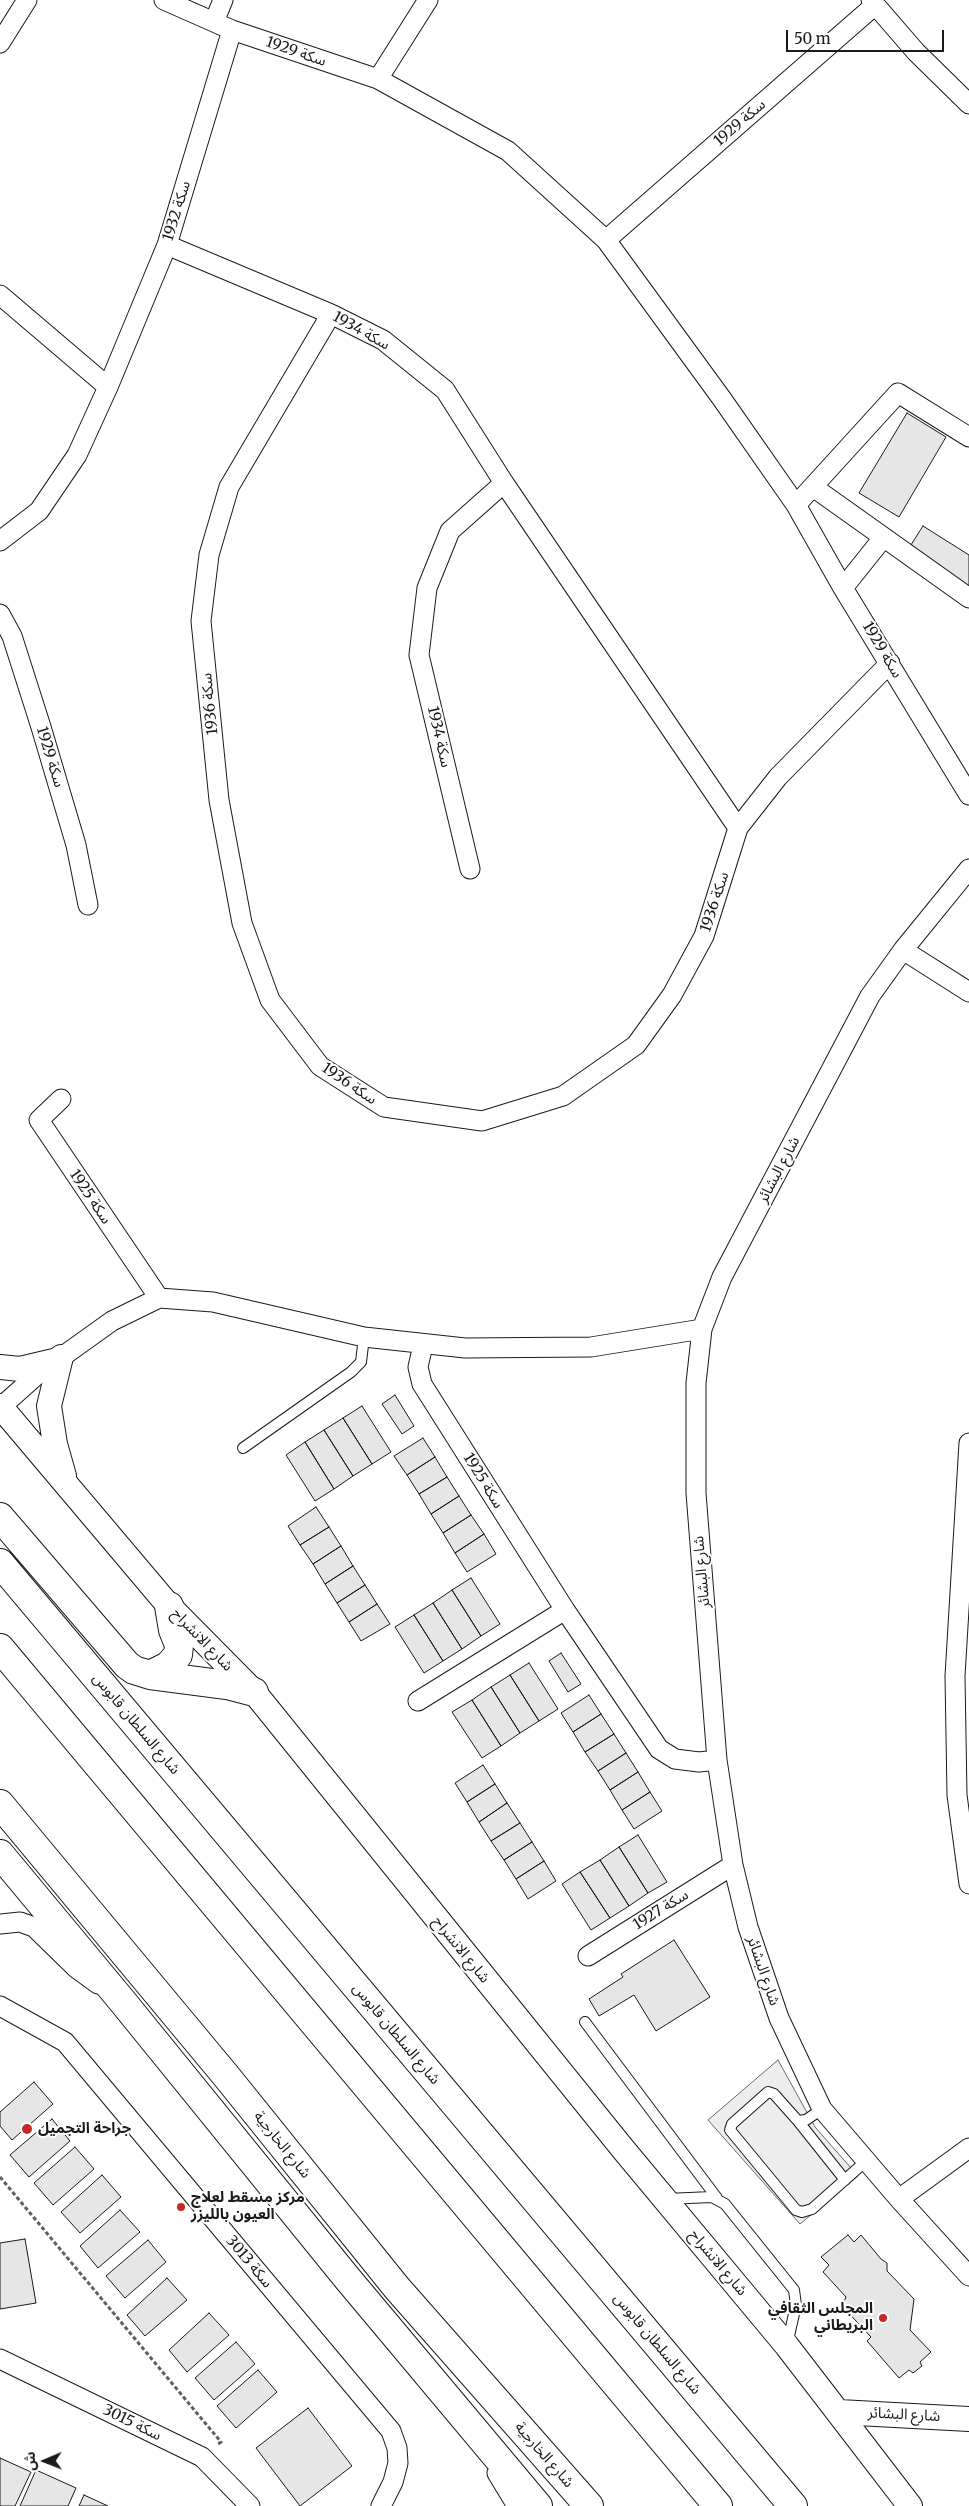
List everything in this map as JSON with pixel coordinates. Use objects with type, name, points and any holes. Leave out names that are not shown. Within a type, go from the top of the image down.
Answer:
[{"type":"main road","points":[[0,1517],[127,1665],[134,1670],[150,1675],[217,1683],[254,1692]]},
{"type":"main road","name":"شارع السلطان قابوس","points":[[0,1563],[793,2506]]},
{"type":"main road","points":[[150,1675],[168,1666],[178,1656],[179,1645],[173,1630],[169,1606]]},
{"type":"main road","points":[[0,1648],[718,2506]]},
{"type":"main road","name":"شارع الخارجية","points":[[0,1804],[227,2077],[397,2288],[589,2506]]},
{"type":"main road","points":[[0,1854],[347,2278],[538,2506]]},
{"type":"street","points":[[0,43],[27,0]]},
{"type":"street","name":"سكة 1929","points":[[164,0],[232,30],[378,79],[508,151],[606,240],[796,505],[843,588],[969,795]]},
{"type":"street","points":[[214,22],[223,0]]},
{"type":"street","points":[[378,79],[428,0]]},
{"type":"street","points":[[873,3],[916,52],[969,104]]},
{"type":"street","name":"سكة 1929","points":[[606,240],[873,3]]},
{"type":"street","name":"سكة 1932","points":[[0,541],[39,511],[77,455],[108,387],[168,245],[232,30]]},
{"type":"street","name":"سكة 1934","points":[[168,245],[331,314],[383,340],[445,390],[504,483],[738,828]]},
{"type":"street","points":[[0,295],[108,387]]},
{"type":"street","name":"سكة 1936","points":[[331,314],[229,487],[209,555],[201,621],[219,800],[242,923],[270,1000],[320,1066],[384,1107],[482,1121],[563,1096],[636,1045],[672,994],[704,936],[738,828],[778,777],[890,663]]},
{"type":"street","points":[[796,505],[898,393],[969,437]]},
{"type":"street","name":"سكة 1934","points":[[470,870],[419,655],[427,588],[450,531],[504,483]]},
{"type":"street","points":[[813,487],[882,538],[969,598]]},
{"type":"street","points":[[843,588],[882,538]]},
{"type":"street","name":"سكة 1929","points":[[0,614],[12,636],[44,736],[76,845],[88,905]]},
{"type":"street","name":"شارع البشائر","points":[[969,869],[903,950],[870,996],[722,1277],[702,1329],[696,1383],[696,1493],[717,1760],[734,1865],[748,1927],[779,2018],[822,2109],[899,2199],[969,2276]]},
{"type":"street","points":[[903,950],[969,992]]},
{"type":"street","name":"سكة 1925","points":[[61,1099],[39,1120],[159,1298]]},
{"type":"street","points":[[0,1406],[38,1374],[112,1321],[159,1298],[214,1302],[364,1337],[423,1345],[465,1348],[590,1348],[702,1329]]},
{"type":"street","name":"سكة 1925","points":[[423,1345],[418,1367],[422,1384],[566,1610],[658,1749],[675,1759],[699,1762],[717,1760]]},
{"type":"street","points":[[0,1367],[20,1369],[60,1358]]},
{"type":"street","points":[[60,1358],[49,1406],[55,1444],[67,1485]]},
{"type":"street","name":"شارع الانشراح","points":[[0,1406],[169,1606],[254,1692],[665,2199],[787,2346],[910,2506]]},
{"type":"street","points":[[969,1443],[955,1676],[958,1794],[969,1884]]},
{"type":"street","points":[[418,1701],[566,1610]]},
{"type":"street","name":"سكة 1927","points":[[588,1956],[734,1865]]},
{"type":"street","points":[[0,1924],[20,1922],[34,1927],[76,1968],[123,2002]]},
{"type":"street","name":"سكة 3013","points":[[0,2006],[64,2042],[392,2431],[397,2448],[398,2463],[393,2482],[381,2506]]},
{"type":"street","points":[[899,2199],[969,2148]]},
{"type":"street","name":"سكة 3015","points":[[0,2359],[202,2456],[250,2506]]},
{"type":"street","points":[[458,2410],[517,2506]]},
{"type":"street","name":"شارع البشائر","points":[[839,2412],[969,2419]]},
{"type":"lane","points":[[242,1448],[356,1367],[361,1362],[364,1337]]},
{"type":"lane","points":[[585,2022],[717,2198],[725,2204],[794,2290],[796,2305],[787,2346]]},
{"type":"lane","points":[[845,2180],[798,2121],[770,2092],[732,2124],[730,2128],[796,2210],[807,2212],[812,2209],[845,2180],[866,2160]]},
{"type":"lane","points":[[798,2121],[806,2120],[822,2109]]},
{"type":"lane","points":[[665,2199],[717,2198]]},
{"type":"path","points":[[0,2177],[221,2442],[202,2456]]},
{"type":"shaded area","points":[[778,2060],[815,2127],[858,2176],[800,2224],[708,2120]]},
{"type":"building","points":[[907,413],[946,437],[899,517],[859,493]]},
{"type":"building","points":[[923,526],[969,555],[969,586],[909,548]]},
{"type":"building","points":[[395,1395],[414,1426],[402,1434],[382,1404]]},
{"type":"building","points":[[362,1406],[391,1452],[372,1464],[343,1418]]},
{"type":"building","points":[[343,1418],[372,1464],[353,1476],[324,1430]]},
{"type":"building","points":[[324,1430],[353,1476],[334,1489],[305,1442]]},
{"type":"building","points":[[423,1438],[435,1457],[407,1475],[394,1456]]},
{"type":"building","points":[[305,1442],[334,1489],[315,1501],[286,1455]]},
{"type":"building","points":[[435,1457],[447,1477],[419,1494],[407,1475]]},
{"type":"building","points":[[447,1477],[459,1496],[431,1514],[419,1494]]},
{"type":"building","points":[[459,1496],[471,1515],[443,1533],[431,1514]]},
{"type":"building","points":[[316,1507],[329,1527],[300,1545],[288,1526]]},
{"type":"building","points":[[471,1515],[484,1534],[455,1553],[443,1533]]},
{"type":"building","points":[[329,1527],[341,1546],[313,1564],[300,1545]]},
{"type":"building","points":[[484,1534],[496,1554],[467,1572],[455,1553]]},
{"type":"building","points":[[341,1546],[353,1566],[325,1584],[313,1564]]},
{"type":"building","points":[[353,1566],[365,1585],[337,1603],[325,1584]]},
{"type":"building","points":[[471,1578],[500,1624],[481,1636],[452,1590]]},
{"type":"building","points":[[365,1585],[377,1604],[349,1622],[337,1603]]},
{"type":"building","points":[[452,1590],[481,1636],[462,1649],[433,1603]]},
{"type":"building","points":[[433,1603],[462,1649],[443,1661],[414,1615]]},
{"type":"building","points":[[377,1604],[390,1624],[361,1641],[349,1622]]},
{"type":"building","points":[[414,1615],[443,1661],[424,1673],[395,1627]]},
{"type":"building","points":[[561,1653],[581,1684],[568,1692],[549,1661]]},
{"type":"building","points":[[529,1663],[558,1709],[539,1721],[510,1675]]},
{"type":"building","points":[[510,1675],[539,1721],[520,1733],[491,1687]]},
{"type":"building","points":[[491,1687],[520,1733],[501,1746],[472,1700]]},
{"type":"building","points":[[589,1695],[601,1714],[573,1732],[561,1713]]},
{"type":"building","points":[[472,1700],[501,1746],[482,1758],[452,1712]]},
{"type":"building","points":[[601,1714],[614,1734],[585,1752],[573,1732]]},
{"type":"building","points":[[614,1734],[626,1753],[598,1771],[585,1752]]},
{"type":"building","points":[[626,1753],[638,1772],[610,1790],[598,1771]]},
{"type":"building","points":[[483,1765],[495,1784],[467,1802],[455,1783]]},
{"type":"building","points":[[638,1772],[650,1792],[622,1810],[610,1790]]},
{"type":"building","points":[[495,1784],[507,1803],[479,1822],[467,1802]]},
{"type":"building","points":[[650,1792],[662,1811],[634,1829],[622,1810]]},
{"type":"building","points":[[507,1803],[520,1823],[491,1841],[479,1822]]},
{"type":"building","points":[[520,1823],[532,1842],[504,1860],[491,1841]]},
{"type":"building","points":[[638,1835],[667,1882],[648,1893],[619,1847]]},
{"type":"building","points":[[532,1842],[544,1861],[516,1879],[504,1860]]},
{"type":"building","points":[[619,1847],[648,1893],[629,1906],[600,1860]]},
{"type":"building","points":[[600,1860],[629,1906],[610,1918],[580,1872]]},
{"type":"building","points":[[544,1861],[556,1881],[528,1899],[516,1879]]},
{"type":"building","points":[[580,1872],[610,1918],[591,1930],[562,1884]]},
{"type":"building","points":[[674,1940],[710,1997],[656,2031],[634,1995],[599,2016],[589,1999],[623,1977],[621,1974]]},
{"type":"building","points":[[34,2082],[53,2104],[12,2140],[0,2126],[0,2112]]},
{"type":"building","points":[[52,2119],[70,2141],[29,2177],[10,2155]]},
{"type":"building","points":[[75,2147],[94,2169],[53,2205],[34,2183]]},
{"type":"building","points":[[102,2175],[121,2197],[80,2233],[61,2212]]},
{"type":"building","points":[[120,2210],[140,2232],[98,2268],[80,2246]]},
{"type":"building","name":"المجلس الثقافي البريطاني","points":[[848,2235],[854,2242],[861,2235],[881,2259],[887,2263],[887,2271],[914,2299],[910,2330],[931,2352],[920,2362],[922,2366],[913,2373],[909,2370],[899,2378],[867,2341],[871,2337],[842,2306],[846,2297],[823,2272],[829,2265],[821,2257]]},
{"type":"building","points":[[25,2239],[36,2303],[0,2309],[0,2243]]},
{"type":"building","points":[[148,2240],[166,2262],[125,2298],[106,2276]]},
{"type":"building","points":[[167,2278],[187,2300],[145,2336],[127,2315]]},
{"type":"building","points":[[209,2313],[229,2335],[187,2372],[169,2350]]},
{"type":"building","points":[[236,2342],[255,2364],[214,2400],[195,2378]]},
{"type":"building","points":[[258,2370],[277,2392],[236,2428],[217,2406]]},
{"type":"building","points":[[308,2408],[352,2466],[300,2506],[256,2448]]},
{"type":"building","points":[[0,2458],[31,2472],[15,2506],[0,2506]]},
{"type":"building","points":[[36,2470],[76,2488],[68,2506],[20,2506]]},
{"type":"building","points":[[84,2495],[108,2506],[79,2506]]},
{"type":"place","name":"جراحة التجميل","points":[[27,2129]]},
{"type":"place","name":"مركز مسقط لعلاج العيون بالليزر","points":[[181,2207]]},
{"type":"place","name":"المجلس الثقافي البريطاني","points":[[883,2318]]}]
